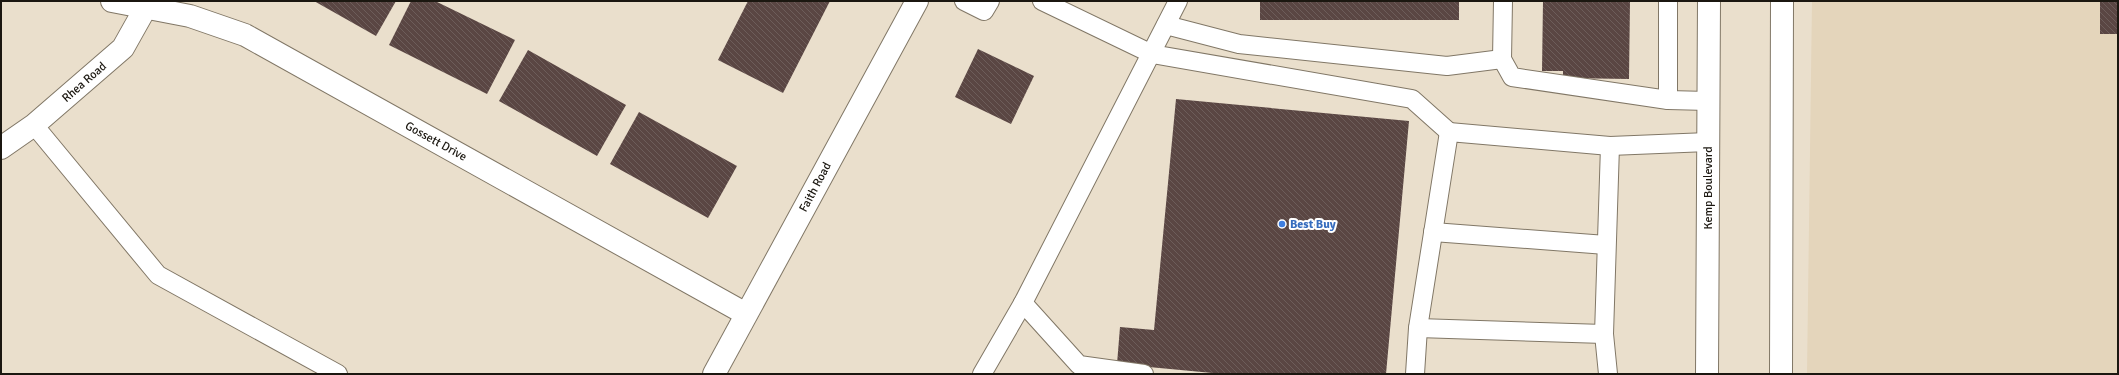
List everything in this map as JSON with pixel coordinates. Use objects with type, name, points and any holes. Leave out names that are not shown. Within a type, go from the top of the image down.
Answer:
[{"type":"street","name":"Gossett Drive","points":[[112,1],[148,4],[190,16],[245,35],[746,314]]},
{"type":"street","name":"Faith Road","points":[[714,374],[918,1]]},
{"type":"street","name":"Kemp Boulevard","points":[[1707,374],[1709,1]]},
{"type":"street","points":[[1781,374],[1782,1]]},
{"type":"street","name":"Rhea Road","points":[[1,148],[34,126],[123,48],[148,4]]},
{"type":"lane","points":[[964,1],[984,11],[990,1]]},
{"type":"lane","points":[[1042,1],[1152,54],[1412,99],[1449,132],[1610,146],[1708,142]]},
{"type":"lane","points":[[982,374],[1022,303],[1152,54],[1178,1]]},
{"type":"lane","points":[[1503,1],[1502,59],[1512,77],[1668,100],[1708,101]]},
{"type":"lane","points":[[1668,1],[1668,100]]},
{"type":"lane","points":[[1166,25],[1239,44],[1447,66],[1502,59]]},
{"type":"lane","points":[[34,126],[158,275],[338,374]]},
{"type":"lane","points":[[1415,374],[1418,328],[1449,132]]},
{"type":"lane","points":[[1608,374],[1604,334],[1610,146]]},
{"type":"lane","points":[[1433,232],[1606,245]]},
{"type":"lane","points":[[1022,303],[1079,365],[1144,374]]},
{"type":"lane","points":[[1418,328],[1604,334]]},
{"type":"shaded area","points":[[1812,1],[2118,1],[2118,374],[1807,374]]},
{"type":"building","points":[[314,1],[396,1],[376,36]]},
{"type":"building","points":[[411,1],[435,1],[515,40],[487,94],[389,45]]},
{"type":"building","points":[[748,1],[830,1],[783,93],[718,60]]},
{"type":"building","points":[[1260,1],[1459,1],[1459,20],[1260,20]]},
{"type":"building","points":[[1543,1],[1630,1],[1629,79],[1563,78],[1563,71],[1542,71]]},
{"type":"building","points":[[2100,1],[2118,1],[2118,34],[2100,34]]},
{"type":"building","points":[[978,49],[1034,76],[1011,124],[955,97]]},
{"type":"building","points":[[528,50],[626,105],[597,156],[499,101]]},
{"type":"building","name":"Best Buy","points":[[1176,99],[1409,121],[1386,374],[1223,374],[1117,364],[1120,327],[1154,330]]},
{"type":"building","points":[[639,112],[737,166],[708,218],[610,164]]},
{"type":"place","name":"Best Buy","points":[[1282,224]]}]
